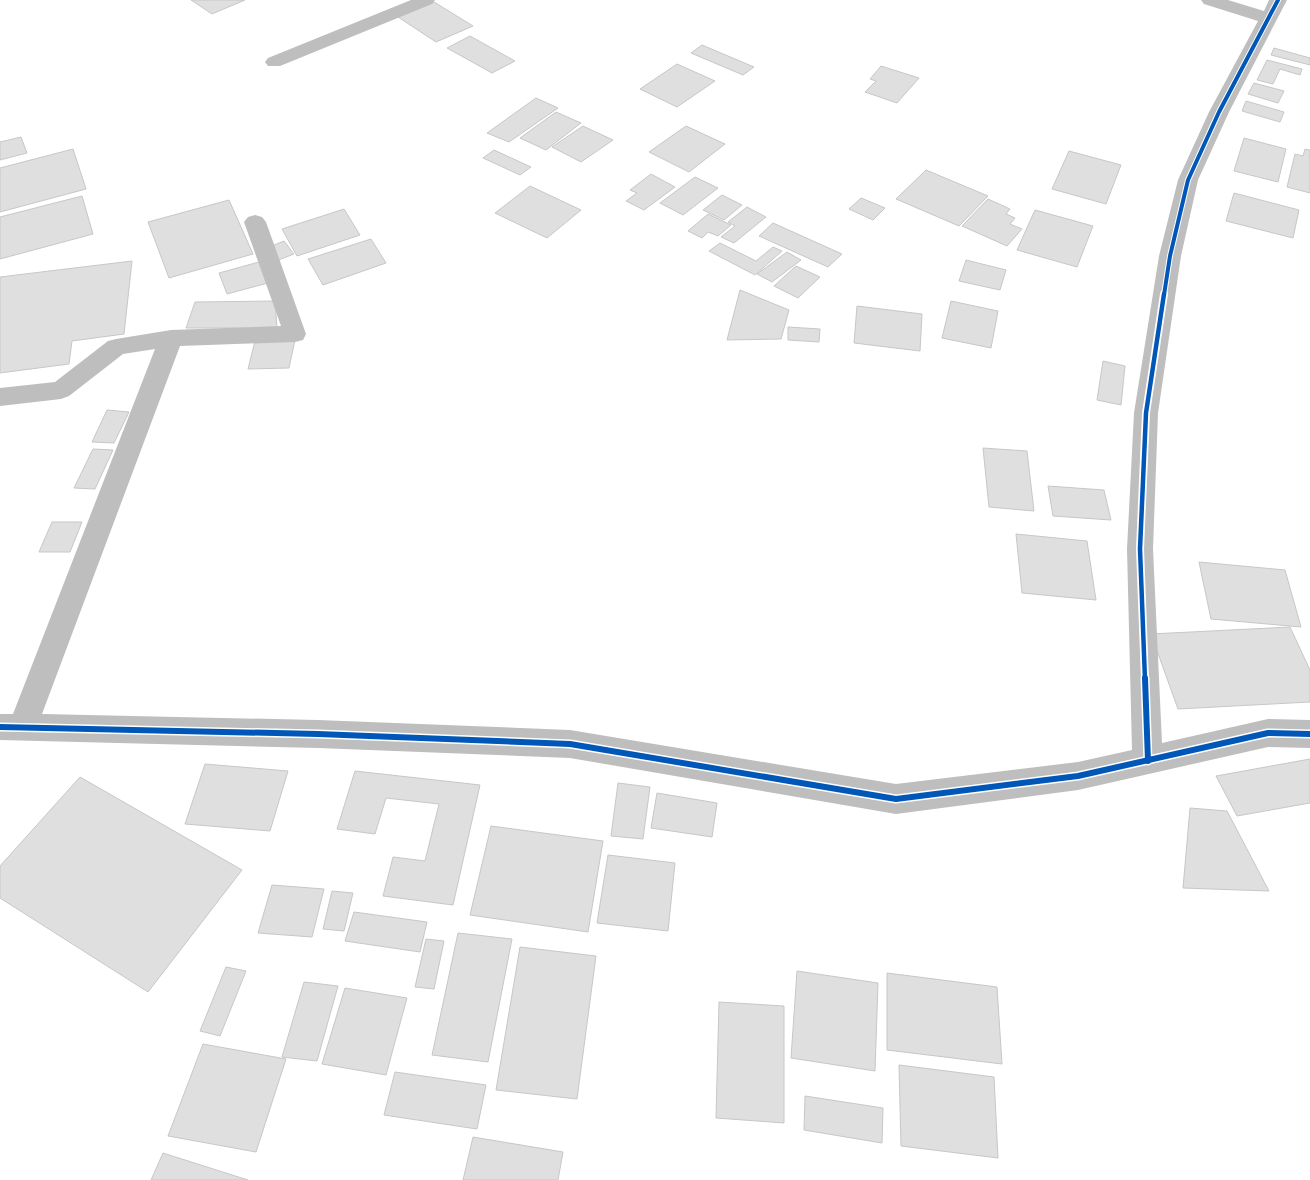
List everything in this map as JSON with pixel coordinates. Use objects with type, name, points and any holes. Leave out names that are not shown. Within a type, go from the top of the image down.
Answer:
[{"type":"street","points":[[274,62],[426,0]]},
{"type":"street","points":[[1210,0],[1268,18]]},
{"type":"street","points":[[1148,760],[1140,549],[1146,413],[1170,256],[1188,180],[1219,112],[1278,0]]},
{"type":"street","points":[[0,397],[61,390],[116,346],[171,338],[295,334],[255,222]]},
{"type":"street","points":[[171,338],[11,728],[318,734],[570,744],[896,799],[1078,776],[1268,733],[1310,734]]},
{"type":"building","points":[[191,0],[245,0],[212,14]]},
{"type":"building","points":[[434,2],[473,26],[436,42],[398,17]]},
{"type":"building","points":[[470,36],[515,61],[492,73],[447,48]]},
{"type":"building","points":[[702,45],[754,67],[743,75],[691,53]]},
{"type":"building","points":[[1274,48],[1310,58],[1310,65],[1271,55]]},
{"type":"building","points":[[1267,60],[1302,69],[1300,75],[1280,69],[1273,84],[1257,80]]},
{"type":"building","points":[[677,64],[715,81],[677,107],[640,89]]},
{"type":"building","points":[[881,66],[919,78],[897,103],[865,92],[876,81],[870,79]]},
{"type":"building","points":[[1254,83],[1284,91],[1278,103],[1248,94]]},
{"type":"building","points":[[536,98],[558,108],[509,142],[487,133]]},
{"type":"building","points":[[1246,101],[1284,112],[1280,122],[1242,111]]},
{"type":"building","points":[[556,112],[581,123],[546,150],[520,138]]},
{"type":"building","points":[[583,126],[613,140],[581,162],[552,147]]},
{"type":"building","points":[[686,126],[725,144],[689,172],[649,152]]},
{"type":"building","points":[[21,137],[27,153],[0,160],[0,142]]},
{"type":"building","points":[[1244,138],[1286,149],[1278,182],[1234,171]]},
{"type":"building","points":[[73,149],[86,189],[0,212],[0,168]]},
{"type":"building","points":[[1305,149],[1310,150],[1310,193],[1287,187],[1295,154],[1303,156]]},
{"type":"building","points":[[494,150],[531,167],[520,175],[483,158]]},
{"type":"building","points":[[1069,151],[1121,165],[1106,204],[1052,189]]},
{"type":"building","points":[[926,170],[988,196],[959,226],[896,199]]},
{"type":"building","points":[[651,174],[675,187],[644,210],[626,201],[637,193],[630,190]]},
{"type":"building","points":[[695,177],[718,188],[683,215],[660,203]]},
{"type":"building","points":[[530,186],[581,210],[547,238],[495,213]]},
{"type":"building","points":[[1234,193],[1299,210],[1293,238],[1226,221]]},
{"type":"building","points":[[722,195],[742,205],[724,220],[703,210]]},
{"type":"building","points":[[82,196],[93,234],[0,259],[0,217]]},
{"type":"building","points":[[861,198],[885,208],[873,220],[849,209]]},
{"type":"building","points":[[988,199],[1010,209],[1006,214],[1015,218],[1010,224],[1022,229],[1007,246],[962,226]]},
{"type":"building","points":[[229,200],[253,254],[169,278],[148,222]]},
{"type":"building","points":[[747,207],[766,217],[734,243],[721,237],[735,226],[728,222]]},
{"type":"building","points":[[344,209],[360,235],[297,256],[282,229]]},
{"type":"building","points":[[1035,210],[1093,226],[1077,267],[1017,250]]},
{"type":"building","points":[[708,214],[731,225],[718,236],[708,232],[702,238],[688,231]]},
{"type":"building","points":[[773,223],[842,254],[828,267],[759,236]]},
{"type":"building","points":[[371,239],[386,263],[323,285],[308,259]]},
{"type":"building","points":[[284,241],[294,254],[276,261],[267,248]]},
{"type":"building","points":[[720,243],[756,261],[773,247],[782,251],[755,275],[709,251]]},
{"type":"building","points":[[787,252],[801,260],[772,282],[757,274]]},
{"type":"building","points":[[966,260],[1006,270],[1000,290],[959,281]]},
{"type":"building","points":[[132,261],[124,334],[72,341],[69,364],[0,373],[0,277]]},
{"type":"building","points":[[259,262],[268,283],[227,294],[219,273]]},
{"type":"building","points":[[796,266],[820,277],[798,298],[774,286]]},
{"type":"building","points":[[740,290],[789,310],[781,339],[727,340]]},
{"type":"building","points":[[275,301],[277,328],[186,328],[195,302]]},
{"type":"building","points":[[951,301],[998,311],[991,348],[942,338]]},
{"type":"building","points":[[857,306],[922,314],[920,351],[854,343]]},
{"type":"building","points":[[788,327],[820,329],[819,342],[788,340]]},
{"type":"building","points":[[295,340],[289,368],[248,369],[255,341]]},
{"type":"building","points":[[1103,361],[1125,366],[1121,405],[1097,400]]},
{"type":"building","points":[[107,410],[129,412],[114,443],[92,442]]},
{"type":"building","points":[[983,448],[1027,451],[1034,511],[989,507]]},
{"type":"building","points":[[93,449],[113,450],[95,489],[74,488]]},
{"type":"building","points":[[1048,486],[1104,490],[1111,520],[1053,516]]},
{"type":"building","points":[[52,522],[82,522],[70,552],[39,552]]},
{"type":"building","points":[[1016,534],[1087,541],[1096,600],[1022,593]]},
{"type":"building","points":[[1199,562],[1285,570],[1301,627],[1211,619]]},
{"type":"building","points":[[1290,627],[1310,670],[1310,702],[1178,709],[1151,634]]},
{"type":"building","points":[[1310,759],[1310,803],[1237,816],[1216,776]]},
{"type":"building","points":[[205,764],[288,771],[270,831],[185,824]]},
{"type":"building","points":[[355,771],[480,785],[453,905],[383,896],[393,857],[425,861],[439,804],[386,798],[375,834],[337,829]]},
{"type":"building","points":[[80,777],[242,870],[148,992],[0,898],[0,866]]},
{"type":"building","points":[[618,783],[650,787],[643,839],[611,836]]},
{"type":"building","points":[[657,793],[717,803],[712,837],[651,828]]},
{"type":"building","points":[[1190,808],[1227,811],[1269,891],[1183,888]]},
{"type":"building","points":[[491,826],[603,841],[588,932],[470,915]]},
{"type":"building","points":[[608,855],[675,863],[668,931],[597,923]]},
{"type":"building","points":[[272,885],[324,889],[312,937],[258,933]]},
{"type":"building","points":[[332,891],[353,893],[344,931],[323,929]]},
{"type":"building","points":[[354,912],[427,922],[420,952],[345,941]]},
{"type":"building","points":[[458,933],[512,939],[488,1062],[432,1055]]},
{"type":"building","points":[[426,939],[444,941],[434,989],[415,987]]},
{"type":"building","points":[[520,947],[596,956],[577,1099],[496,1090]]},
{"type":"building","points":[[226,967],[246,971],[220,1036],[200,1031]]},
{"type":"building","points":[[797,971],[878,983],[875,1071],[791,1058]]},
{"type":"building","points":[[887,973],[997,987],[1002,1064],[887,1050]]},
{"type":"building","points":[[304,982],[338,986],[317,1061],[282,1057]]},
{"type":"building","points":[[345,988],[407,998],[386,1075],[322,1064]]},
{"type":"building","points":[[719,1002],[784,1006],[784,1123],[716,1118]]},
{"type":"building","points":[[203,1044],[286,1059],[256,1152],[168,1136]]},
{"type":"building","points":[[899,1065],[994,1077],[998,1158],[901,1146]]},
{"type":"building","points":[[395,1072],[486,1085],[477,1129],[384,1115]]},
{"type":"building","points":[[805,1096],[883,1108],[882,1143],[804,1130]]},
{"type":"building","points":[[473,1137],[563,1152],[558,1180],[463,1180]]},
{"type":"building","points":[[163,1153],[248,1180],[151,1180]]},
{"type":"cycle path","points":[[1148,761],[1140,549],[1146,413],[1170,256],[1188,180],[1219,112],[1278,0]]},
{"type":"cycle path","points":[[0,727],[318,734],[570,744],[896,799],[1078,776],[1268,733],[1310,734]]}]
